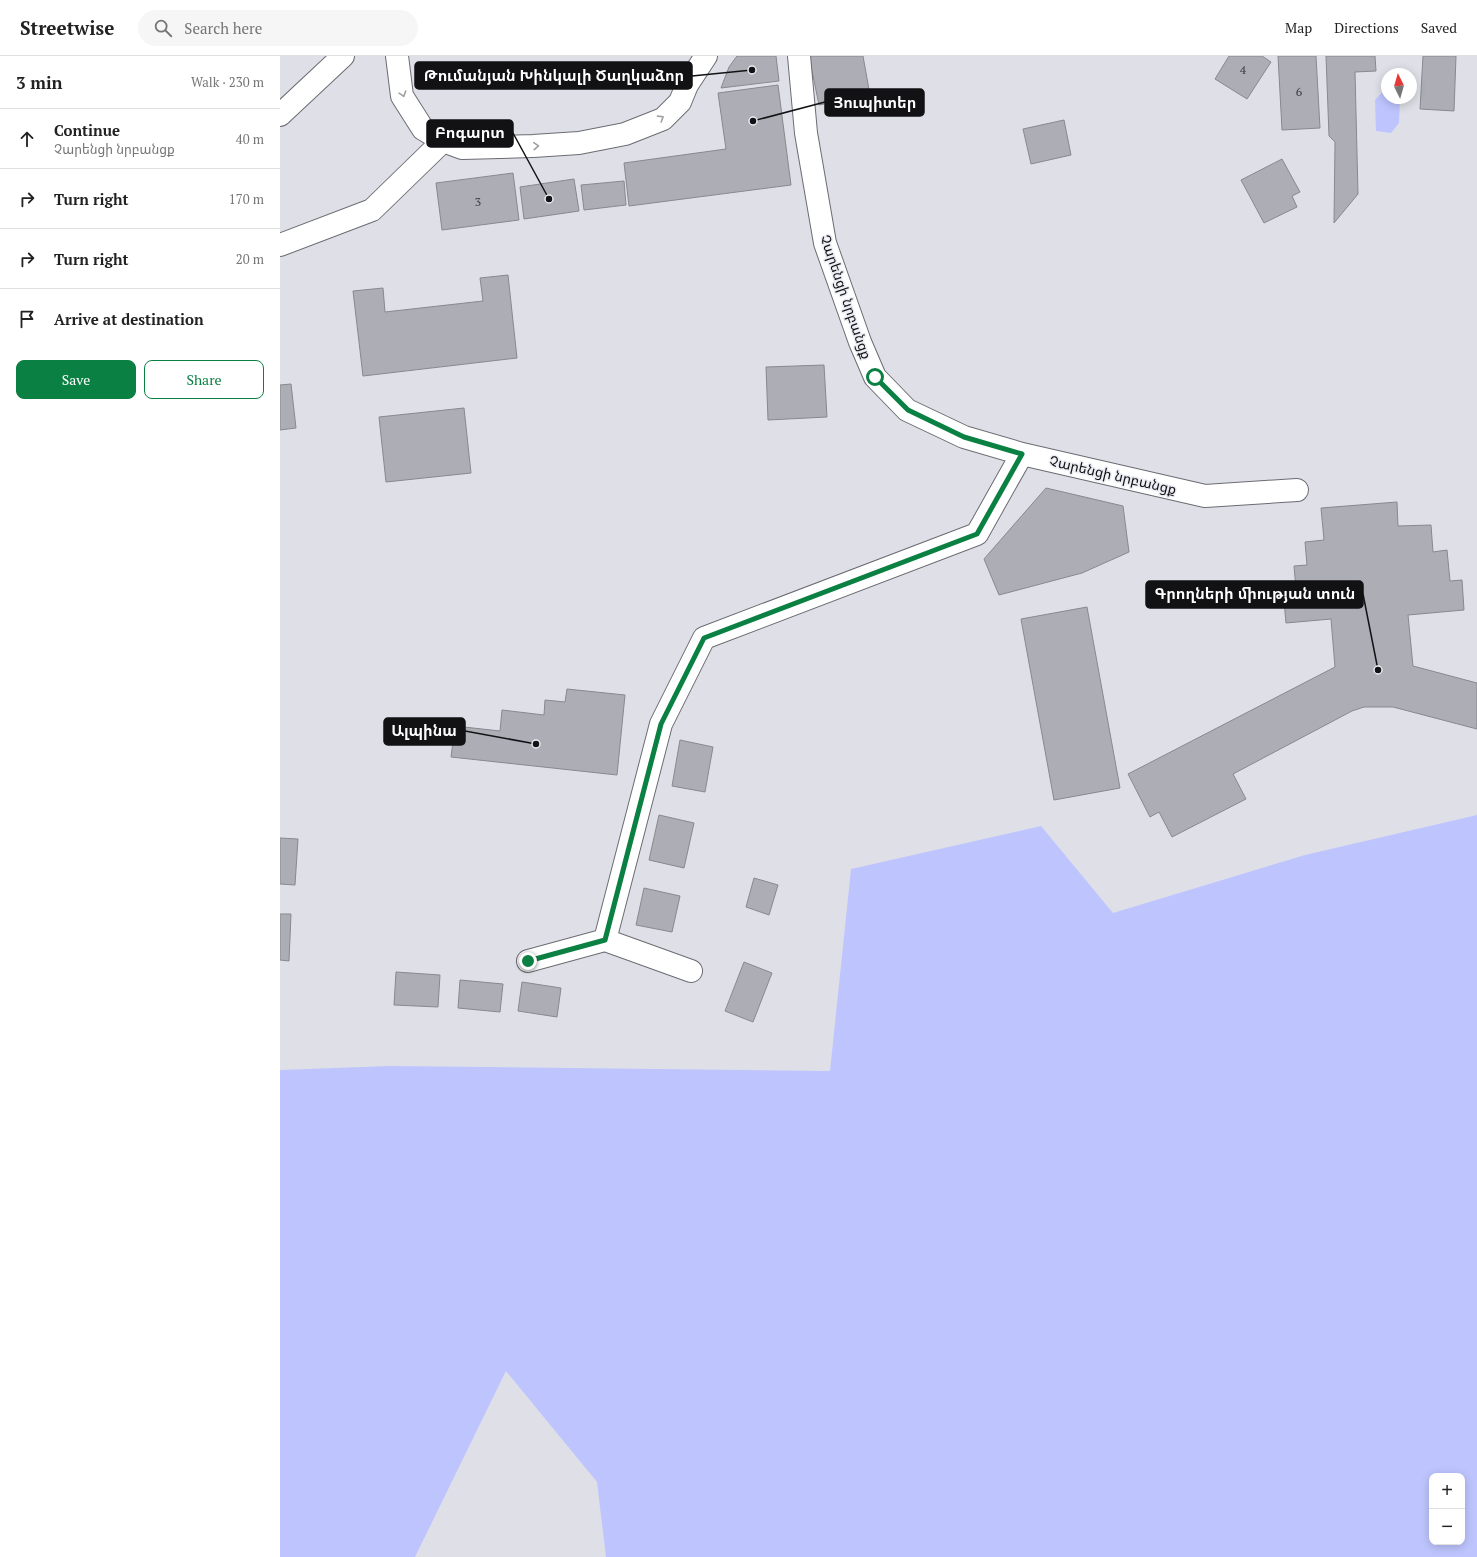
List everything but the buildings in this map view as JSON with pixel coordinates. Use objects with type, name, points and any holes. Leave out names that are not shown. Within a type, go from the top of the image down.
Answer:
[{"type":"street","points":[[280,115],[343,56]]},
{"type":"street","points":[[397,56],[402,96],[423,129],[443,142],[462,148],[579,143],[625,134],[663,119],[680,102],[686,86],[706,56]]},
{"type":"street","name":"Չարենցի նրբանցք","points":[[799,56],[806,133],[824,243],[860,342],[875,377],[908,410],[964,437],[1022,454],[1204,496],[1297,490]]},
{"type":"street","points":[[280,245],[372,210],[443,142]]},
{"type":"street","points":[[605,940],[661,724],[704,638],[977,534],[1022,454]]},
{"type":"street","points":[[528,961],[605,940],[691,971]]},
{"type":"shaded area","points":[[1381,94],[1381,104],[1400,104],[1399,123],[1391,133],[1376,131],[1375,100]]},
{"type":"shaded area","points":[[1477,815],[1477,1557],[606,1557],[597,1482],[506,1371],[415,1557],[280,1557],[280,1070],[390,1066],[830,1071],[851,869],[1041,826],[1113,913],[1305,855]]},
{"type":"place","name":"Թումանյան Խինկալի Ծաղկաձոր","points":[[752,70]]},
{"type":"place","name":"Յուպիտեր","points":[[753,121]]},
{"type":"place","name":"Բոգարտ","points":[[549,199]]},
{"type":"place","name":"Գրողների միության տուն","points":[[1378,670]]},
{"type":"place","name":"Ալպինա","points":[[536,744]]},
{"type":"route","points":[[528,961],[605,940],[661,724],[704,638],[977,534],[1022,454],[964,437],[908,410],[875,377]]}]
